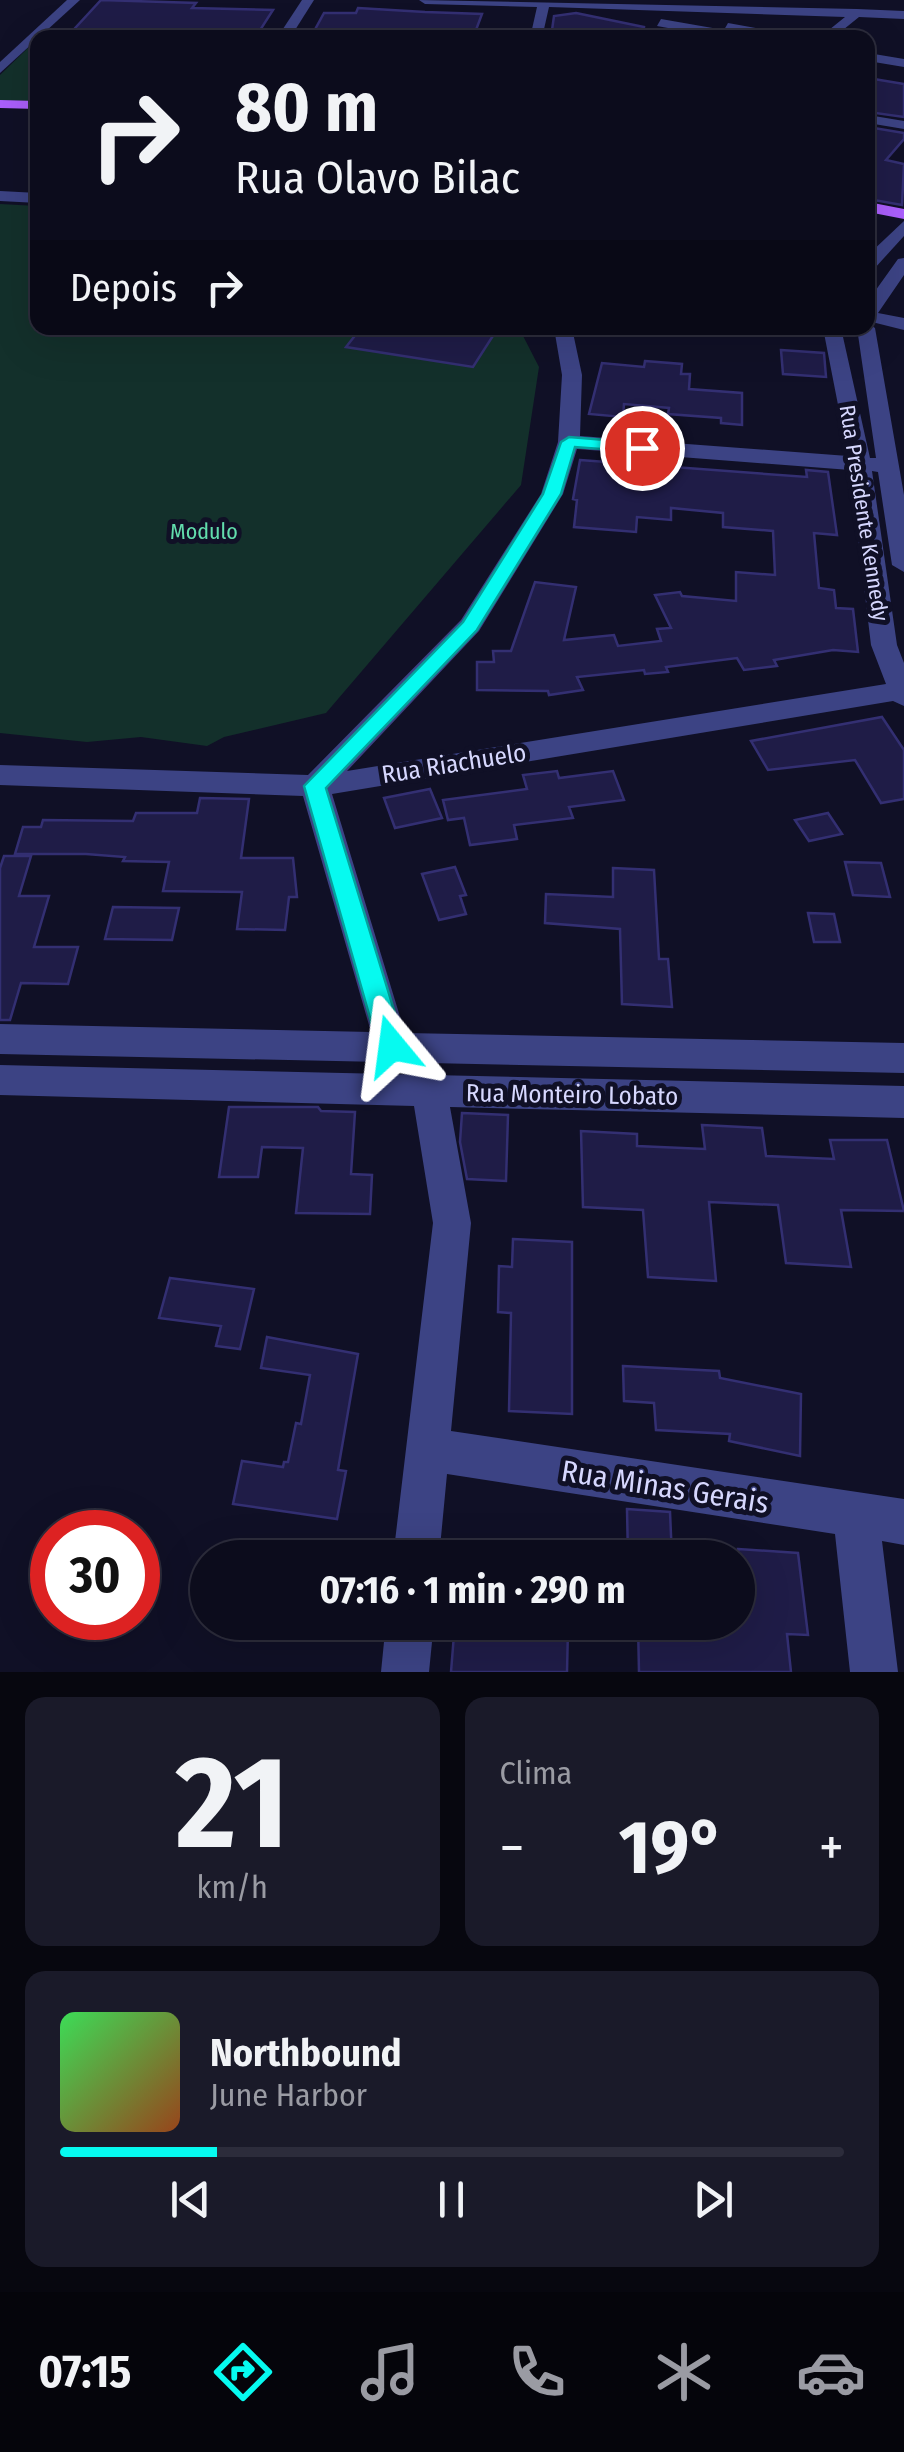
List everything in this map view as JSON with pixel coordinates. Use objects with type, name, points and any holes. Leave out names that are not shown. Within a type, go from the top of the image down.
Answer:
[{"type":"main road","points":[[0,104],[30,106]]},
{"type":"main road","points":[[0,119],[30,120]]},
{"type":"main road","points":[[875,192],[904,198]]},
{"type":"main road","points":[[875,208],[904,214]]},
{"type":"street","points":[[6,41],[56,0]]},
{"type":"street","points":[[45,30],[74,0]]},
{"type":"street","points":[[272,30],[290,0]]},
{"type":"street","points":[[288,30],[308,0]]},
{"type":"street","points":[[425,0],[904,15]]},
{"type":"street","points":[[538,30],[546,4]]},
{"type":"street","points":[[546,4],[700,30]]},
{"type":"street","points":[[595,6],[740,30]]},
{"type":"street","points":[[835,30],[857,13]]},
{"type":"street","points":[[0,69],[30,44]]},
{"type":"street","points":[[875,55],[904,59]]},
{"type":"street","points":[[875,116],[904,121]]},
{"type":"street","points":[[0,196],[30,198]]},
{"type":"street","points":[[875,257],[904,226]]},
{"type":"street","points":[[875,300],[904,263]]},
{"type":"street","points":[[875,308],[904,310]]},
{"type":"street","points":[[875,311],[904,324]]},
{"type":"street","points":[[392,1046],[315,786],[470,626],[552,494],[569,442],[572,376],[564,335]]},
{"type":"street","name":"Rua Presidente Kennedy","points":[[833,335],[860,464],[884,645],[903,693]]},
{"type":"street","name":"Rua Presidente Kennedy","points":[[867,335],[904,566]]},
{"type":"street","points":[[569,442],[889,466]]},
{"type":"street","name":"Rua Riachuelo","points":[[0,774],[315,786],[903,693]]},
{"type":"street","name":"Rua Monteiro Lobato","points":[[0,1039],[904,1058]]},
{"type":"street","name":"Rua Monteiro Lobato","points":[[0,1080],[904,1102]]},
{"type":"street","points":[[418,1540],[452,1223],[430,1092]]},
{"type":"street","name":"Rua Minas Gerais","points":[[427,1450],[904,1522]]},
{"type":"street","points":[[856,1517],[874,1672]]},
{"type":"street","points":[[405,1672],[408,1640]]},
{"type":"green space","points":[[30,48],[30,103],[0,101],[0,75]]},
{"type":"green space","name":"Modulo","points":[[0,204],[30,206],[30,335],[523,335],[539,367],[521,485],[326,713],[224,737],[207,746],[141,737],[87,742],[0,733]]},
{"type":"building","points":[[101,0],[273,10],[260,30],[73,30]]},
{"type":"building","points":[[358,8],[482,14],[476,30],[315,30],[324,13],[356,13]]},
{"type":"building","points":[[576,13],[644,30],[552,30],[554,16]]},
{"type":"building","points":[[875,79],[904,84],[904,117],[875,113]]},
{"type":"building","points":[[875,128],[904,133],[904,139],[886,160],[904,164],[902,205],[875,200]]},
{"type":"building","points":[[355,335],[494,335],[473,367],[346,347]]},
{"type":"building","points":[[781,350],[824,353],[826,377],[783,374]]},
{"type":"building","points":[[645,361],[682,364],[681,374],[690,374],[689,389],[742,393],[742,425],[721,423],[721,418],[668,414],[669,408],[624,404],[623,417],[589,414],[602,363],[644,367]]},
{"type":"building","points":[[580,460],[807,477],[806,470],[828,472],[837,535],[814,533],[819,588],[834,590],[836,608],[853,609],[858,652],[833,650],[774,660],[777,666],[744,670],[737,658],[666,667],[668,672],[645,674],[644,670],[577,677],[583,690],[549,695],[548,691],[477,690],[477,662],[494,662],[493,651],[511,651],[535,582],[576,587],[564,640],[614,635],[618,646],[661,641],[657,629],[671,628],[655,595],[680,592],[682,596],[736,601],[736,572],[775,575],[773,531],[723,527],[723,513],[671,508],[671,520],[637,517],[636,532],[574,527],[577,500],[573,499]]},
{"type":"building","points":[[882,717],[904,750],[904,799],[881,803],[855,760],[768,770],[751,741]]},
{"type":"building","points":[[557,771],[559,778],[613,771],[624,800],[569,807],[573,818],[514,825],[517,839],[470,845],[464,818],[448,820],[443,800],[527,789],[523,775]]},
{"type":"building","points":[[430,789],[442,818],[395,828],[384,798]]},
{"type":"building","points":[[200,798],[249,799],[241,858],[293,858],[297,897],[289,897],[285,930],[237,929],[242,892],[163,891],[169,862],[123,861],[125,857],[86,854],[15,854],[23,827],[41,827],[43,820],[133,821],[136,813],[197,813]]},
{"type":"building","points":[[828,813],[842,834],[809,841],[795,820]]},
{"type":"building","points":[[4,856],[31,856],[19,896],[49,896],[34,947],[78,947],[68,984],[21,983],[10,1020],[0,1020],[0,868]]},
{"type":"building","points":[[845,862],[881,863],[890,897],[853,895]]},
{"type":"building","points":[[455,867],[466,895],[460,896],[466,914],[439,920],[422,874]]},
{"type":"building","points":[[613,868],[654,870],[659,959],[668,959],[672,1007],[622,1004],[620,929],[545,923],[546,894],[613,897]]},
{"type":"building","points":[[113,907],[179,908],[172,940],[105,939]]},
{"type":"building","points":[[808,913],[834,914],[840,942],[814,942]]},
{"type":"building","points":[[229,1107],[318,1107],[321,1111],[355,1112],[351,1174],[372,1175],[370,1214],[296,1213],[303,1148],[262,1147],[258,1177],[219,1177]]},
{"type":"building","points":[[462,1113],[508,1115],[506,1181],[467,1179],[460,1142]]},
{"type":"building","points":[[702,1125],[762,1128],[766,1156],[834,1159],[830,1140],[887,1140],[904,1211],[841,1210],[851,1267],[786,1263],[778,1205],[709,1202],[716,1281],[648,1277],[643,1210],[583,1207],[581,1131],[637,1134],[637,1146],[705,1149]]},
{"type":"building","points":[[513,1239],[572,1242],[572,1414],[509,1411],[511,1313],[498,1312],[499,1266],[512,1267]]},
{"type":"building","points":[[170,1278],[254,1289],[240,1349],[216,1346],[221,1326],[159,1318]]},
{"type":"building","points":[[267,1337],[358,1354],[338,1470],[346,1471],[337,1519],[233,1504],[242,1461],[283,1467],[288,1462],[296,1423],[301,1424],[310,1375],[261,1368]]},
{"type":"building","points":[[623,1366],[719,1371],[720,1378],[801,1394],[800,1456],[729,1441],[730,1434],[656,1430],[654,1403],[624,1401]]},
{"type":"building","points":[[627,1509],[670,1512],[671,1540],[628,1540]]},
{"type":"building","points":[[755,1550],[798,1553],[808,1635],[787,1634],[791,1672],[639,1672],[638,1640],[755,1640]]},
{"type":"building","points":[[454,1640],[568,1640],[567,1672],[451,1672]]},
{"type":"route","points":[[392,1046],[315,786],[470,626],[552,494],[569,442],[642,448]]}]
